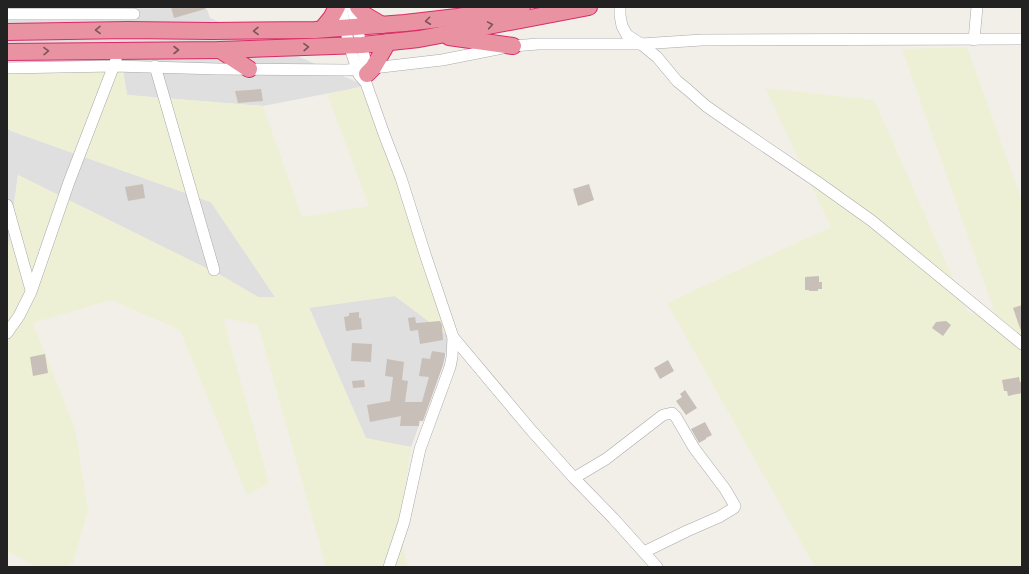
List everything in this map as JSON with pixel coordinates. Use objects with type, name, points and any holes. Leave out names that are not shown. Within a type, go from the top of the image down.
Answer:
[{"type":"highway","points":[[322,29],[331,18],[337,7]]},
{"type":"highway","points":[[358,7],[365,15],[382,25]]},
{"type":"highway","points":[[7,32],[128,30],[212,31],[352,28],[382,25],[454,12],[522,7]]},
{"type":"highway","points":[[7,52],[220,50],[356,45],[419,38],[589,7]]},
{"type":"highway","points":[[436,35],[513,46]]},
{"type":"highway","points":[[366,72],[388,42]]},
{"type":"highway","points":[[220,50],[249,69]]},
{"type":"street","points":[[341,7],[352,28]]},
{"type":"street","points":[[352,7],[352,28],[356,45],[366,72],[384,134],[401,178],[453,337],[531,430],[657,567]]},
{"type":"street","points":[[620,7],[622,26],[625,32],[657,58],[677,81],[706,106],[872,221],[1022,344]]},
{"type":"street","points":[[974,40],[977,7]]},
{"type":"street","points":[[7,14],[135,11],[128,30]]},
{"type":"street","points":[[7,68],[155,66],[346,70],[366,72],[442,60],[513,46],[545,43],[641,44],[702,40],[1022,39]]},
{"type":"street","points":[[7,334],[28,300],[69,182],[120,50]]},
{"type":"street","points":[[155,66],[214,270]]},
{"type":"street","points":[[7,204],[31,290]]},
{"type":"street","points":[[389,567],[404,522],[420,449],[450,367],[453,337]]},
{"type":"street","points":[[574,478],[606,459],[663,415],[672,413],[676,417],[694,448],[725,489],[735,506],[719,517],[644,552]]},
{"type":"shaded area","points":[[7,7],[71,7],[117,14],[116,7],[206,7],[210,18],[366,86],[263,106],[127,95],[123,70],[7,71]]},
{"type":"shaded area","points":[[7,128],[11,131],[211,202],[275,297],[258,297],[222,276],[18,175],[7,249]]},
{"type":"shaded area","points":[[395,296],[451,338],[411,447],[366,439],[309,307]]},
{"type":"green space","points":[[967,47],[1022,201],[1022,567],[815,567],[667,303],[831,227],[765,88],[874,100],[968,312],[998,322],[902,49]]},
{"type":"green space","points":[[123,70],[127,95],[263,106],[302,217],[369,206],[327,94],[366,86],[451,338],[395,296],[309,308],[366,438],[411,447],[399,531],[408,567],[326,567],[258,325],[223,318],[269,483],[247,495],[180,330],[111,300],[33,323],[75,428],[88,510],[73,563],[66,567],[36,567],[7,551],[7,322],[9,317],[7,305],[7,249],[18,175],[222,276],[258,297],[275,297],[211,202],[11,131],[7,128],[7,71]]},
{"type":"building","points":[[171,7],[205,7],[205,9],[174,18]]},
{"type":"building","points":[[261,89],[263,101],[238,103],[235,91]]},
{"type":"building","points":[[143,184],[145,198],[128,201],[125,187]]},
{"type":"building","points":[[589,184],[594,200],[578,206],[573,189]]},
{"type":"building","points":[[819,276],[819,282],[822,282],[822,289],[818,289],[818,291],[805,290],[805,277]]},
{"type":"building","points":[[1022,305],[1022,331],[1021,331],[1013,308]]},
{"type":"building","points":[[359,312],[362,329],[346,331],[344,317],[349,316],[349,313]]},
{"type":"building","points":[[415,317],[416,323],[440,321],[442,325],[443,340],[420,344],[418,330],[410,331],[408,318]]},
{"type":"building","points":[[946,321],[951,325],[943,336],[932,328],[936,322]]},
{"type":"building","points":[[352,343],[372,344],[371,362],[351,361]]},
{"type":"building","points":[[432,351],[445,353],[445,356],[423,421],[419,421],[419,426],[400,426],[401,416],[370,422],[367,405],[390,401],[393,377],[385,376],[387,359],[404,362],[402,380],[408,381],[405,402],[422,402],[429,377],[419,376],[422,358],[430,359]]},
{"type":"building","points":[[45,354],[48,373],[33,376],[30,357]]},
{"type":"building","points":[[668,360],[674,371],[660,379],[654,368]]},
{"type":"building","points":[[1019,377],[1020,382],[1022,382],[1022,393],[1008,396],[1007,391],[1004,391],[1002,380]]},
{"type":"building","points":[[364,380],[365,387],[353,388],[352,381]]},
{"type":"building","points":[[685,390],[697,408],[686,415],[676,401],[682,397],[680,394]]},
{"type":"building","points":[[705,422],[712,435],[699,443],[691,429]]}]
